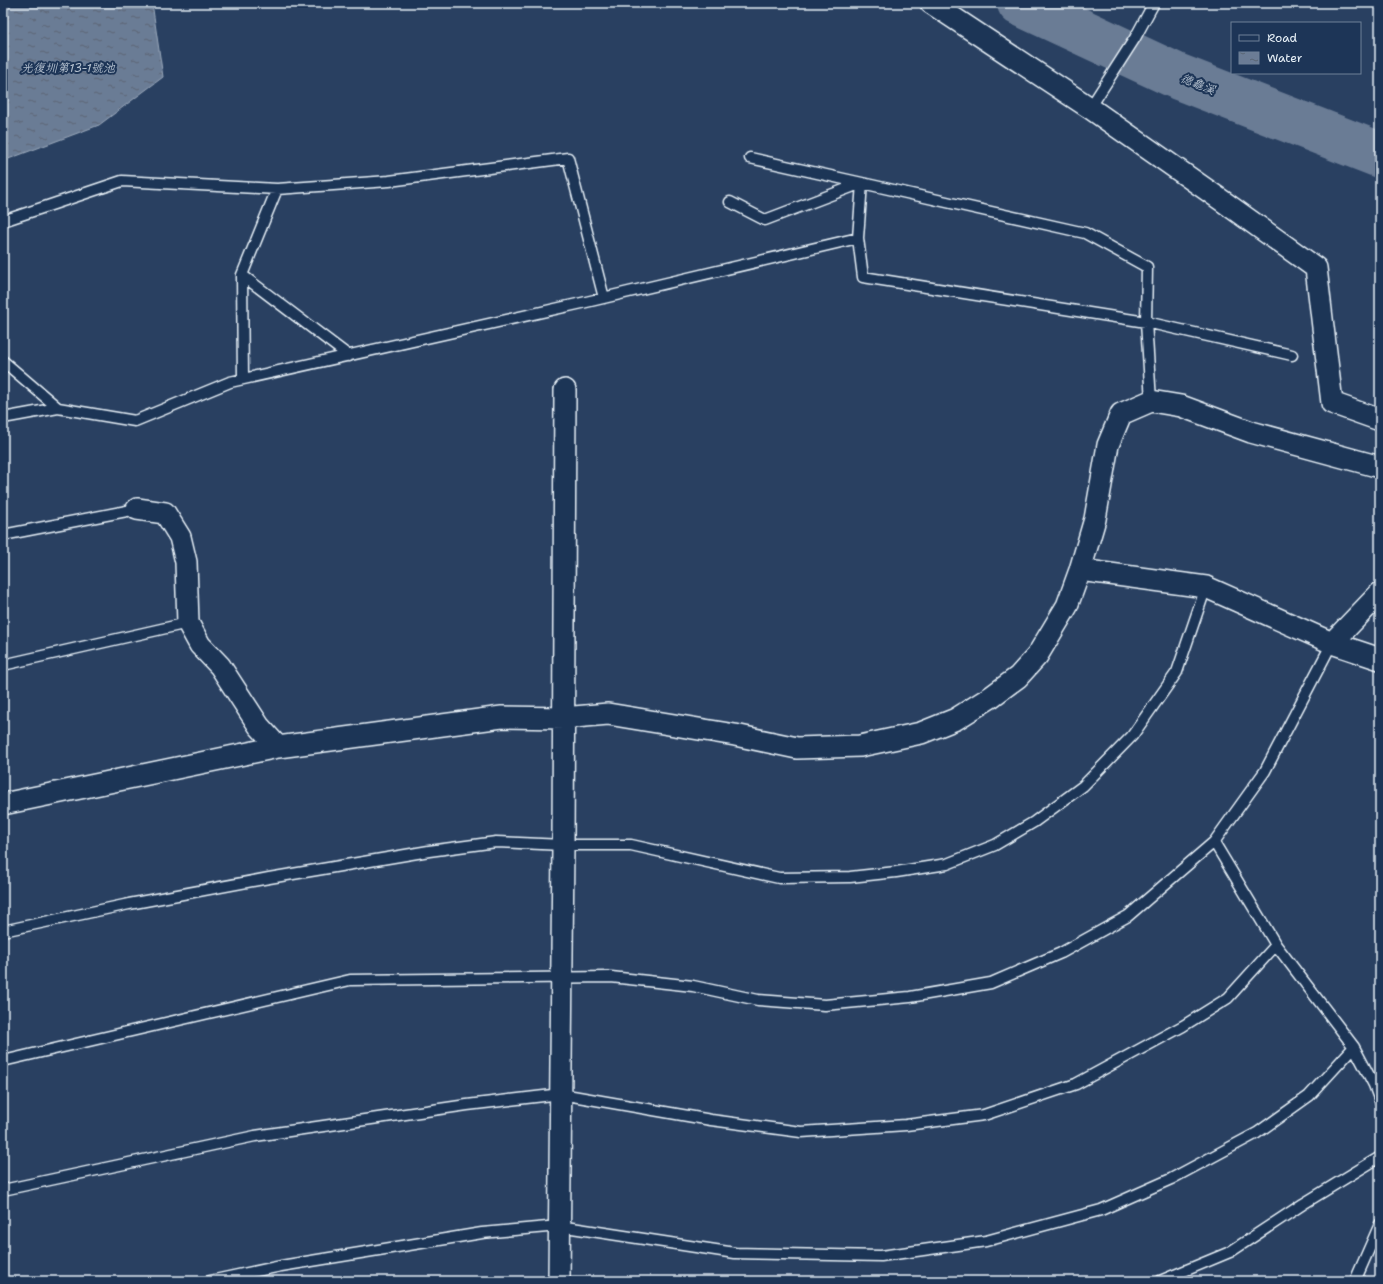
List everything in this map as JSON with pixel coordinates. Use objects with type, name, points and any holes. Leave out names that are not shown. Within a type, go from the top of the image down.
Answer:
[{"type":"street","points":[[931,3],[1090,108],[1316,268],[1332,403],[1380,420]]},
{"type":"street","points":[[559,1281],[565,390]]},
{"type":"street","points":[[3,804],[278,747],[502,717],[563,718],[608,714],[735,735],[796,748],[860,746],[921,734],[956,719],[991,698],[1018,677],[1037,656],[1067,606],[1080,570],[1095,519],[1108,445],[1120,414],[1151,401],[1181,406],[1252,432],[1380,467]]},
{"type":"street","points":[[137,509],[165,513],[180,537],[186,562],[188,623],[200,645],[220,666],[259,726],[278,747]]},
{"type":"street","points":[[1080,570],[1206,587],[1332,643],[1380,659]]},
{"type":"street","points":[[1332,643],[1380,593]]},
{"type":"lane","points":[[1090,108],[1135,38],[1154,3]]},
{"type":"lane","points":[[3,221],[122,181],[277,189],[389,181],[568,158],[604,298]]},
{"type":"lane","points":[[750,158],[1085,233],[1147,267],[1146,322],[1151,401]]},
{"type":"lane","points":[[730,202],[765,220],[862,183]]},
{"type":"lane","points":[[862,183],[858,238],[863,277],[1146,322],[1292,355]]},
{"type":"lane","points":[[243,379],[242,275],[277,189]]},
{"type":"lane","points":[[3,418],[58,408],[135,421],[230,382],[604,298],[858,238]]},
{"type":"lane","points":[[242,275],[349,356]]},
{"type":"lane","points":[[3,361],[58,408]]},
{"type":"lane","points":[[3,535],[137,509]]},
{"type":"lane","points":[[3,931],[137,902],[269,878],[429,851],[496,842],[563,845],[631,845],[779,878],[850,877],[947,864],[995,846],[1034,822],[1083,786],[1132,736],[1177,672],[1206,587]]},
{"type":"lane","points":[[3,665],[188,623]]},
{"type":"lane","points":[[3,1061],[350,980],[611,977],[693,986],[758,1000],[825,1005],[910,998],[991,983],[1061,953],[1128,916],[1214,842],[1265,771],[1332,643]]},
{"type":"lane","points":[[1214,842],[1276,945],[1354,1047],[1374,1085],[1380,1102]]},
{"type":"lane","points":[[3,1190],[255,1136],[467,1105],[561,1094],[711,1120],[801,1132],[906,1125],[984,1115],[1076,1084],[1183,1026],[1228,998],[1276,945]]},
{"type":"lane","points":[[210,1281],[281,1266],[482,1233],[559,1226],[735,1253],[881,1256],[986,1241],[1102,1210],[1171,1179],[1198,1165],[1257,1133],[1309,1096],[1354,1047]]},
{"type":"lane","points":[[1160,1281],[1230,1252],[1380,1157]]},
{"type":"lane","points":[[1355,1281],[1380,1224]]},
{"type":"water","name":"光復圳第13-1號池","points":[[3,3],[152,3],[163,77],[99,125],[3,161]]},
{"type":"waterway","name":"德龜溪","points":[[1020,3],[1179,77],[1380,155]]}]
